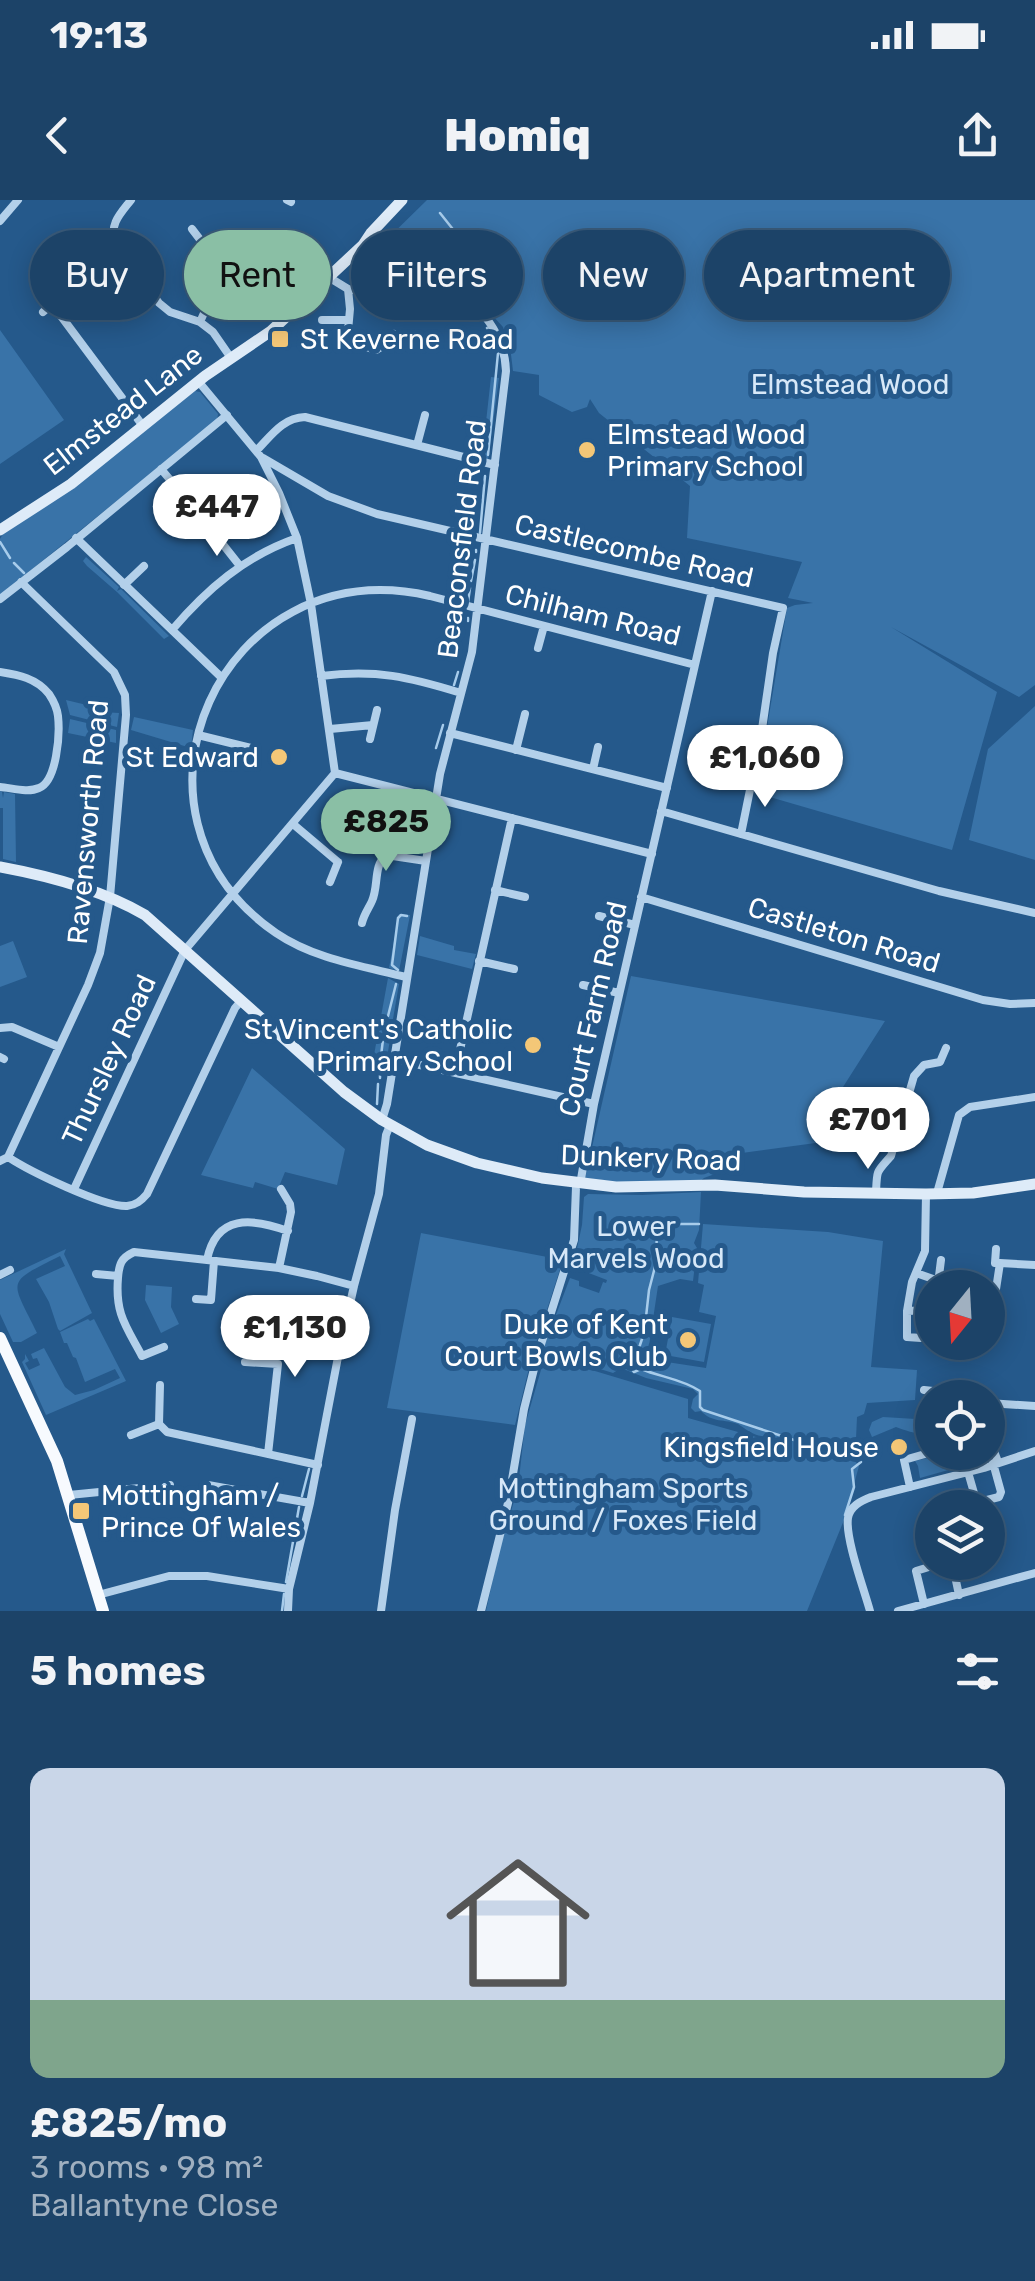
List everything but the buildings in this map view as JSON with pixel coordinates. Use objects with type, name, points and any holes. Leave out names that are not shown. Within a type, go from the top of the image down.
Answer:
[{"type":"main road","points":[[0,1338],[57,1461],[103,1611]]},
{"type":"street","points":[[0,221],[18,200]]},
{"type":"street","points":[[132,200],[114,223],[115,242],[159,303],[170,312],[200,322],[213,332],[231,358]]},
{"type":"street","name":"Elmstead Lane","points":[[331,277],[402,200]]},
{"type":"street","points":[[192,229],[218,262],[220,277],[200,322]]},
{"type":"street","points":[[331,279],[351,290]]},
{"type":"street","points":[[348,289],[348,331],[359,346],[376,350],[394,334]]},
{"type":"street","points":[[68,320],[143,426]]},
{"type":"street","name":"Elmstead Lane","points":[[0,530],[71,484],[198,381],[283,320]]},
{"type":"street","points":[[331,320],[347,320]]},
{"type":"street","name":"Beaconsfield Road","points":[[288,1611],[289,1589],[354,1286],[374,1214],[387,1104],[436,798],[472,652],[506,371],[500,338],[485,320]]},
{"type":"street","points":[[185,950],[336,773],[311,604],[297,538],[258,454],[198,381]]},
{"type":"street","points":[[0,600],[226,414]]},
{"type":"street","points":[[417,446],[425,415]]},
{"type":"street","points":[[258,454],[284,423],[298,417],[495,465]]},
{"type":"street","name":"Castlecombe Road","points":[[258,454],[312,488],[355,507],[784,608],[741,834]]},
{"type":"street","points":[[161,469],[183,495]]},
{"type":"street","points":[[76,538],[222,677]]},
{"type":"street","points":[[172,630],[240,566],[297,538]]},
{"type":"street","points":[[220,542],[240,566]]},
{"type":"street","points":[[124,584],[144,566]]},
{"type":"street","name":"Ravensworth Road","points":[[4,1159],[100,954],[110,897],[126,714],[125,695],[111,667],[21,582]]},
{"type":"street","name":"Chilham Road","points":[[406,977],[299,946],[262,923],[216,868],[195,804],[193,776],[198,735],[222,677],[250,642],[270,624],[311,604],[350,593],[394,591],[696,665]]},
{"type":"street","name":"Court Farm Road","points":[[481,1611],[508,1503],[537,1357],[574,1240],[578,1184],[594,1104],[712,592]]},
{"type":"street","points":[[538,648],[544,626]]},
{"type":"street","points":[[0,672],[23,676],[42,687],[55,704],[58,722],[53,772],[48,783],[30,790],[0,787]]},
{"type":"street","points":[[321,676],[391,674],[461,693]]},
{"type":"street","points":[[370,739],[377,710]]},
{"type":"street","points":[[516,750],[525,714]]},
{"type":"street","points":[[330,729],[373,726]]},
{"type":"street","points":[[450,733],[666,788]]},
{"type":"street","points":[[198,735],[255,749]]},
{"type":"street","points":[[592,769],[598,747]]},
{"type":"street","points":[[336,773],[652,854]]},
{"type":"street","points":[[661,811],[939,891],[1035,914]]},
{"type":"street","points":[[455,1072],[512,818]]},
{"type":"street","points":[[293,824],[340,862],[330,882]]},
{"type":"street","points":[[362,923],[383,857],[373,838]]},
{"type":"street","points":[[383,857],[426,862]]},
{"type":"street","name":"Dunkery Road","points":[[0,867],[110,897],[146,915],[344,1092],[386,1123],[427,1145],[477,1163],[578,1184],[639,1188],[715,1184],[804,1192],[973,1193],[1035,1184]]},
{"type":"street","points":[[495,890],[525,897]]},
{"type":"street","name":"Castleton Road","points":[[641,898],[983,1000],[1035,1004]]},
{"type":"street","points":[[599,916],[635,925]]},
{"type":"street","name":"Thursley Road","points":[[74,1190],[185,950]]},
{"type":"street","points":[[480,961],[514,970]]},
{"type":"street","name":"Ravensworth Road","points":[[77,979],[88,985]]},
{"type":"street","points":[[583,985],[619,993]]},
{"type":"street","points":[[4,1159],[74,1190],[124,1206],[136,1204],[144,1197],[241,1001]]},
{"type":"street","points":[[0,1028],[12,1027],[59,1047]]},
{"type":"street","points":[[876,1193],[877,1172],[891,1156],[914,1076],[924,1066],[940,1062],[946,1048]]},
{"type":"street","points":[[394,1059],[594,1104]]},
{"type":"street","points":[[917,1270],[925,1251],[932,1193],[959,1115],[970,1108],[1035,1097]]},
{"type":"street","points":[[278,1268],[292,1212],[287,1192]]},
{"type":"street","points":[[196,1299],[211,1300],[210,1245],[223,1229],[251,1222],[288,1231]]},
{"type":"street","points":[[995,1270],[996,1249]]},
{"type":"street","points":[[164,1347],[142,1356],[117,1302],[123,1258],[134,1252],[278,1268],[354,1286]]},
{"type":"street","points":[[940,1270],[941,1260]]},
{"type":"street","points":[[996,1263],[1035,1265]]},
{"type":"street","points":[[0,1275],[10,1270]]},
{"type":"street","points":[[96,1274],[118,1276]]},
{"type":"street","points":[[906,1350],[907,1311],[915,1274]]},
{"type":"street","points":[[907,1311],[915,1311]]},
{"type":"street","points":[[907,1337],[915,1338]]},
{"type":"street","points":[[245,1362],[278,1364],[268,1454]]},
{"type":"street","points":[[158,1424],[160,1385]]},
{"type":"street","points":[[1005,1405],[1035,1406]]},
{"type":"street","points":[[382,1611],[412,1419]]},
{"type":"street","points":[[158,1424],[167,1432],[318,1465]]},
{"type":"street","points":[[131,1434],[158,1424]]},
{"type":"street","points":[[1005,1460],[1035,1452]]},
{"type":"street","points":[[910,1487],[904,1460],[915,1457]]},
{"type":"street","points":[[870,1611],[854,1552],[849,1515],[856,1504],[973,1470]]},
{"type":"street","points":[[968,1472],[979,1502],[999,1497],[996,1470]]},
{"type":"street","points":[[208,1484],[310,1504]]},
{"type":"street","points":[[69,1494],[170,1485]]},
{"type":"street","points":[[898,1611],[1035,1573]]},
{"type":"street","points":[[98,1595],[169,1576],[207,1576],[289,1589]]},
{"type":"street","points":[[918,1580],[924,1604]]},
{"type":"street","points":[[955,1580],[960,1595]]},
{"type":"green space","name":"Elmstead Wood","points":[[427,200],[1035,200],[1035,685],[1019,697],[891,627],[997,692],[952,850],[756,793],[787,608],[813,603],[788,598],[802,562],[687,538],[690,486],[599,413],[590,399],[587,407],[572,412],[539,395],[539,375],[513,371],[510,346],[497,320],[523,320],[523,230],[396,230]]},
{"type":"green space","points":[[0,330],[64,420],[0,464]]},
{"type":"green space","points":[[491,377],[499,378],[488,460],[482,458]]},
{"type":"green space","points":[[195,391],[218,414],[217,420],[0,595],[3,534]]},
{"type":"green space","points":[[86,557],[119,587],[117,591],[121,589],[169,636],[164,639],[87,566],[83,561]]},
{"type":"green space","points":[[66,700],[102,712],[119,713],[117,727],[70,715]]},
{"type":"green space","points":[[1035,706],[1035,860],[969,840],[988,749]]},
{"type":"green space","points":[[134,717],[193,730],[191,748],[131,730]]},
{"type":"green space","points":[[70,719],[116,730],[116,743],[68,733]]},
{"type":"green space","points":[[0,791],[3,798],[4,792],[15,794],[16,862],[3,859]]},
{"type":"green space","points":[[399,914],[410,915],[399,971],[389,968]]},
{"type":"green space","points":[[420,936],[476,954],[472,969],[417,955]]},
{"type":"green space","points":[[13,941],[27,977],[0,987],[0,946]]},
{"type":"green space","name":"Lower Marvels Wood","points":[[631,976],[885,1021],[843,1087],[823,1142],[727,1155],[720,1172],[698,1183],[647,1186],[585,1178]]},
{"type":"green space","points":[[388,978],[399,984],[393,1019],[386,1019],[393,1021],[387,1058],[374,1055]]},
{"type":"green space","points":[[252,1068],[345,1149],[337,1185],[285,1172],[278,1189],[255,1182],[253,1188],[201,1175]]},
{"type":"green space","name":"Mottingham Sports Ground / Foxes Field","points":[[701,1192],[693,1281],[680,1279],[658,1286],[647,1359],[706,1368],[716,1316],[699,1312],[704,1285],[698,1283],[703,1224],[828,1232],[883,1241],[871,1367],[917,1370],[915,1400],[867,1403],[864,1414],[857,1417],[855,1461],[859,1466],[844,1520],[807,1611],[486,1611],[518,1488],[525,1425],[545,1356],[688,1399],[688,1418],[781,1444],[738,1424],[695,1412],[691,1408],[698,1394],[693,1389],[621,1368],[613,1373],[600,1369],[595,1359],[587,1357],[582,1363],[544,1354],[570,1278],[599,1293],[607,1280],[573,1267],[584,1197]]},
{"type":"green space","points":[[421,1233],[563,1260],[515,1425],[387,1408]]},
{"type":"green space","points":[[66,1249],[64,1254],[92,1313],[58,1329],[36,1279],[65,1266],[60,1256],[21,1278],[18,1292],[37,1333],[13,1342],[0,1314],[0,1280]]},
{"type":"green space","points":[[146,1285],[172,1287],[171,1307],[179,1324],[161,1333],[145,1300]]},
{"type":"green space","name":"Duke of Kent Court Bowls Club","points":[[672,1317],[711,1324],[704,1362],[665,1355]]},
{"type":"green space","points":[[94,1319],[126,1381],[46,1415],[22,1362],[25,1354],[29,1370],[40,1365],[31,1354],[44,1348],[65,1387],[75,1395],[120,1378],[115,1369],[85,1382],[60,1332]]},
{"type":"green space","points":[[883,1417],[915,1419],[915,1432],[896,1427],[872,1437],[872,1422]]},
{"type":"green space","points":[[919,1470],[948,1470],[920,1478]]},
{"type":"waterway","points":[[440,213],[454,230]]},
{"type":"waterway","points":[[487,328],[498,353],[488,455]]},
{"type":"waterway","points":[[480,533],[485,476]]},
{"type":"waterway","points":[[0,542],[10,558]]},
{"type":"waterway","points":[[471,581],[475,560]]},
{"type":"waterway","points":[[14,563],[24,573]]},
{"type":"waterway","points":[[468,602],[470,588]]},
{"type":"waterway","points":[[454,685],[458,672]]},
{"type":"waterway","points":[[436,748],[443,725]]},
{"type":"waterway","points":[[398,970],[392,965],[398,918],[407,916]]},
{"type":"waterway","points":[[388,1016],[396,984]]},
{"type":"waterway","points":[[381,1056],[385,1023]]},
{"type":"waterway","points":[[380,1061],[380,1078]]},
{"type":"waterway","points":[[377,1104],[378,1084]]},
{"type":"waterway","points":[[699,1224],[663,1224],[657,1229],[656,1263],[642,1339],[632,1369],[700,1391],[703,1410],[797,1441],[858,1455],[861,1462],[852,1469],[854,1487],[845,1515]]},
{"type":"waterway","points":[[302,1496],[309,1469]]},
{"type":"waterway","points":[[286,1582],[299,1507]]},
{"type":"waterway","points":[[282,1611],[284,1594]]},
{"type":"place","name":"St Keverne Road","points":[[280,339]]},
{"type":"place","name":"Elmstead Wood Primary School","points":[[587,450]]},
{"type":"place","name":"St Edward","points":[[279,757]]},
{"type":"place","name":"St Vincent's Catholic Primary School","points":[[533,1045]]},
{"type":"place","name":"Duke of Kent Court Bowls Club","points":[[688,1340]]},
{"type":"place","name":"Kingsfield House","points":[[899,1447]]},
{"type":"place","name":"Mottingham / Prince Of Wales","points":[[81,1511]]}]
